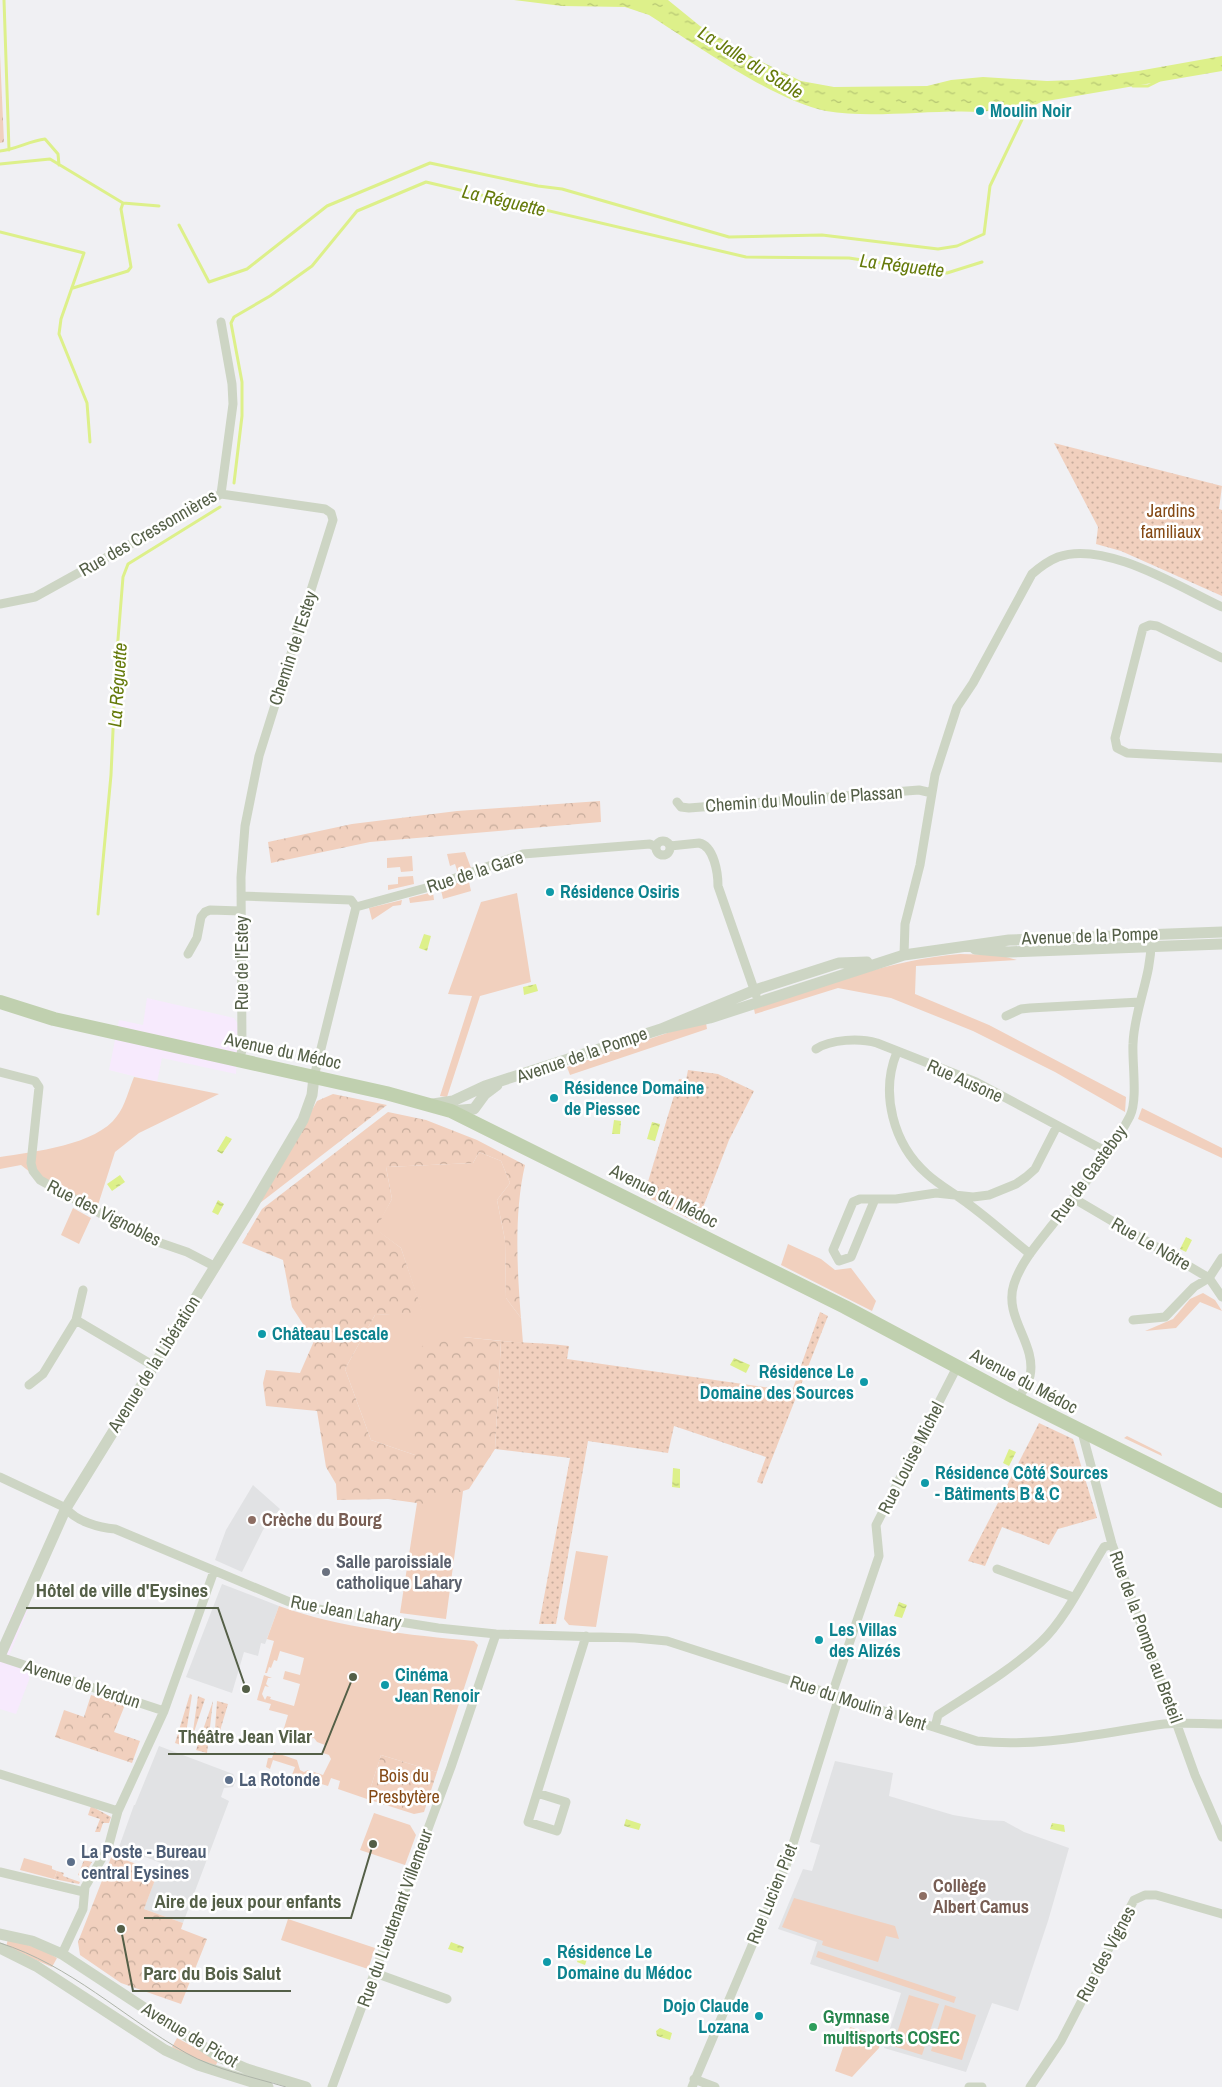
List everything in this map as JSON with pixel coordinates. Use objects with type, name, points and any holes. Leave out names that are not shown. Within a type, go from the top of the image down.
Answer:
[{"type":"main road","name":"Avenue du Médoc","points":[[0,1002],[54,1019]]},
{"type":"main road","name":"Avenue du Médoc","points":[[0,1011],[54,1019],[314,1077],[430,1104],[451,1112],[484,1126],[845,1307],[1082,1432],[1222,1501]]},
{"type":"street","name":"Rue des Cressonnières","points":[[0,604],[35,597],[221,494],[233,404],[232,384],[221,322]]},
{"type":"street","name":"Chemin de l'Estey","points":[[221,494],[325,509],[331,514],[333,520],[259,756],[245,826],[242,896]]},
{"type":"street","points":[[904,955],[905,924],[920,865],[932,793],[957,707],[973,682],[1032,574],[1046,563],[1059,557],[1078,554],[1098,554],[1122,560],[1222,607]]},
{"type":"street","points":[[1222,658],[1156,626],[1150,624],[1143,628],[1114,738],[1117,748],[1128,753],[1222,758]]},
{"type":"street","name":"Chemin du Moulin de Plassan","points":[[677,802],[682,807],[689,808],[919,790],[932,793]]},
{"type":"street","name":"Rue de la Gare","points":[[356,906],[433,886],[523,854],[650,844],[656,847],[662,841],[667,841],[670,846],[704,844],[709,850],[718,874],[718,886],[755,990]]},
{"type":"street","points":[[242,896],[351,900],[356,906],[314,1077]]},
{"type":"street","name":"Rue de l'Estey","points":[[239,1061],[242,1050],[242,896]]},
{"type":"street","points":[[188,954],[197,938],[200,917],[205,912],[210,910],[242,911]]},
{"type":"street","name":"Avenue de la Pompe","points":[[661,1028],[710,1018],[904,955],[1009,940],[1222,932]]},
{"type":"street","name":"Rue de Gasteboy","points":[[1018,1399],[1028,1382],[1031,1367],[1029,1353],[1014,1313],[1011,1297],[1014,1282],[1030,1254],[1107,1152],[1132,1110],[1133,1043],[1140,1002],[1151,965],[1151,934]]},
{"type":"street","name":"Avenue de la Pompe","points":[[959,948],[1008,952],[1222,944]]},
{"type":"street","name":"Avenue de la Pompe","points":[[430,1104],[453,1101],[473,1090],[661,1028],[755,990],[839,963],[879,962]]},
{"type":"street","points":[[755,990],[759,1002]]},
{"type":"street","points":[[1006,1016],[1013,1012],[1030,1008],[1140,1002]]},
{"type":"street","name":"Rue Ausone","points":[[816,1049],[829,1043],[869,1041],[976,1082],[1107,1152]]},
{"type":"street","points":[[897,1052],[890,1068],[888,1085],[895,1124],[903,1144],[912,1158],[927,1174],[1030,1254]]},
{"type":"street","name":"Rue des Vignobles","points":[[0,1072],[35,1081],[39,1088],[31,1162],[33,1171],[40,1180],[143,1238],[187,1252],[214,1266]]},
{"type":"street","name":"Avenue de la Libération","points":[[0,1657],[66,1508],[303,1120],[312,1095],[314,1077]]},
{"type":"street","name":"Avenue de la Pompe","points":[[474,1109],[485,1094],[502,1082]]},
{"type":"street","points":[[451,1112],[474,1109],[474,1115],[484,1126]]},
{"type":"street","points":[[875,1199],[851,1258],[846,1261],[839,1261],[833,1250],[853,1202],[860,1199],[875,1199],[896,1199],[936,1193],[981,1197],[1016,1184],[1035,1169],[1057,1126]]},
{"type":"street","name":"Rue Le Nôtre","points":[[1073,1198],[1210,1278],[1222,1258]]},
{"type":"street","points":[[1132,1320],[1165,1318],[1194,1287],[1210,1278],[1222,1297]]},
{"type":"street","points":[[29,1385],[43,1374],[76,1320],[83,1290]]},
{"type":"street","points":[[76,1320],[154,1366]]},
{"type":"street","name":"Rue Louise Michel","points":[[836,1695],[879,1556],[876,1525],[957,1367]]},
{"type":"street","name":"Rue de la Pompe au Breteil","points":[[1082,1432],[1112,1544],[1195,1775],[1222,1837]]},
{"type":"street","name":"Rue Jean Lahary","points":[[0,1477],[66,1508],[71,1514],[104,1528],[115,1529],[299,1606],[438,1628],[496,1634]]},
{"type":"street","points":[[935,1727],[938,1715],[1002,1674],[1042,1641],[1073,1597],[1104,1547],[1112,1544]]},
{"type":"street","points":[[997,1569],[1073,1597]]},
{"type":"street","points":[[62,1954],[83,1909],[84,1892],[108,1848],[118,1811],[164,1711],[214,1571]]},
{"type":"street","name":"Rue du Moulin à Vent","points":[[496,1634],[586,1636],[667,1641],[977,1740],[1014,1743],[1100,1736],[1177,1724],[1222,1724]]},
{"type":"street","name":"Rue du Lieutenant Villemeur","points":[[332,2087],[451,1767],[496,1634]]},
{"type":"street","points":[[537,1793],[566,1802],[557,1831],[528,1822],[537,1793],[586,1636]]},
{"type":"street","name":"Avenue de Verdun","points":[[0,1657],[164,1711]]},
{"type":"street","name":"Rue Lucien Piet","points":[[693,2083],[787,1863],[836,1695]]},
{"type":"street","points":[[0,1774],[118,1811]]},
{"type":"street","points":[[0,1872],[84,1892]]},
{"type":"street","name":"Rue des Vignes","points":[[1030,2087],[1061,2041],[1134,1900],[1145,1895],[1156,1895],[1222,1914]]},
{"type":"street","name":"Avenue de Picot","points":[[0,1934],[32,1941],[62,1954],[219,2057],[247,2069],[306,2087]]},
{"type":"street","name":"Avenue de Picot","points":[[0,1948],[36,1966],[165,2050],[199,2065],[268,2087]]},
{"type":"street","points":[[375,1973],[447,1999]]},
{"type":"street","points":[[693,2083],[716,2087]]},
{"type":"street","points":[[969,2087],[982,2087]]},
{"type":"shaded area","points":[[147,998],[234,1018],[238,1024],[236,1074],[162,1058],[157,1082],[109,1070],[119,1020],[143,1025]]},
{"type":"shaded area","name":"Crèche du Bourg","points":[[253,1485],[280,1509],[263,1530],[242,1572],[215,1560],[226,1530]]},
{"type":"shaded area","points":[[222,1584],[279,1606],[265,1644],[261,1643],[258,1656],[244,1652],[232,1693],[186,1677]]},
{"type":"shaded area","points":[[15,1605],[28,1610],[9,1656],[30,1662],[29,1680],[16,1714],[0,1709],[0,1645]]},
{"type":"shaded area","points":[[159,1746],[233,1774],[236,1780],[233,1787],[224,1788],[221,1797],[229,1801],[183,1923],[144,1909],[161,1863],[119,1847],[134,1805]]},
{"type":"shaded area","name":"Collège Albert Camus","points":[[835,1761],[893,1773],[889,1796],[953,1815],[1004,1821],[1024,1832],[1069,1848],[1048,1921],[1018,2011],[992,2003],[966,2072],[884,2048],[901,1993],[810,1964],[817,1942],[778,1929],[803,1869],[812,1871],[820,1845],[810,1842]]},
{"type":"green space","points":[[0,54],[4,142],[0,143]]},
{"type":"green space","name":"Jardins familiaux","points":[[1054,443],[1222,486],[1219,509],[1222,510],[1222,596],[1121,551],[1096,544],[1098,527]]},
{"type":"green space","points":[[600,801],[601,822],[370,842],[271,863],[268,842],[352,824],[457,811]]},
{"type":"green space","points":[[465,852],[471,868],[458,873],[455,864],[450,866],[447,854]]},
{"type":"green space","points":[[412,856],[413,871],[401,872],[400,867],[387,868],[387,858]]},
{"type":"green space","points":[[413,876],[414,884],[388,890],[388,885],[398,884],[398,877]]},
{"type":"green space","points":[[464,880],[469,882],[471,891],[443,899],[441,890]]},
{"type":"green space","points":[[433,892],[434,900],[410,903],[409,898]]},
{"type":"green space","points":[[517,893],[531,982],[480,996],[447,1097],[440,1096],[472,996],[448,994],[481,902]]},
{"type":"green space","points":[[402,900],[401,905],[393,906],[372,920],[369,908]]},
{"type":"green space","points":[[960,954],[999,955],[1017,960],[916,966],[915,994],[989,1025],[1126,1097],[1125,1112],[1055,1072],[973,1031],[891,998],[838,988],[755,1014],[754,1009],[856,975],[907,962]]},
{"type":"green space","points":[[706,1023],[707,1029],[570,1075],[567,1067],[673,1031]]},
{"type":"green space","points":[[688,1070],[718,1074],[754,1091],[729,1140],[697,1223],[644,1195],[679,1079],[686,1080]]},
{"type":"green space","points":[[134,1077],[219,1094],[139,1133],[115,1152],[98,1205],[40,1180],[21,1165],[0,1169],[0,1157],[63,1146],[95,1134],[108,1126],[122,1107]]},
{"type":"green space","points":[[333,1094],[387,1105],[260,1203],[317,1101]]},
{"type":"green space","points":[[1142,1108],[1222,1148],[1222,1158],[1138,1119]]},
{"type":"green space","points":[[388,1112],[426,1120],[477,1140],[525,1165],[518,1221],[518,1280],[521,1318],[506,1298],[505,1240],[497,1200],[510,1183],[501,1161],[479,1152],[473,1163],[386,1167],[392,1199],[376,1229],[401,1248],[423,1313],[375,1315],[345,1369],[371,1440],[415,1455],[413,1348],[463,1337],[501,1341],[495,1449],[469,1489],[424,1504],[388,1499],[337,1500],[336,1484],[326,1467],[317,1411],[266,1406],[263,1383],[266,1370],[300,1373],[314,1341],[292,1307],[283,1260],[242,1243],[262,1209]]},
{"type":"green space","points":[[479,1152],[501,1161],[510,1183],[497,1200],[505,1240],[506,1298],[521,1318],[523,1343],[463,1337],[469,1446],[446,1619],[400,1613],[417,1503],[415,1455],[371,1440],[345,1369],[375,1315],[422,1312],[401,1248],[375,1229],[392,1199],[386,1167],[473,1163]]},
{"type":"green space","points":[[73,1208],[91,1218],[79,1244],[61,1235]]},
{"type":"green space","points":[[788,1244],[821,1259],[835,1270],[851,1268],[876,1301],[872,1311],[781,1265]]},
{"type":"green space","points":[[1203,1293],[1215,1300],[1222,1311],[1200,1302],[1176,1328],[1145,1331],[1173,1319],[1190,1299]]},
{"type":"green space","points":[[820,1312],[828,1316],[762,1484],[757,1482],[766,1457],[674,1426],[668,1453],[588,1441],[556,1624],[539,1624],[570,1458],[495,1449],[501,1341],[569,1346],[567,1359],[792,1391]]},
{"type":"green space","points":[[1039,1423],[1073,1439],[1097,1518],[1058,1529],[1049,1545],[1002,1527],[985,1566],[968,1561]]},
{"type":"green space","points":[[1127,1436],[1161,1453],[1162,1456],[1124,1438]]},
{"type":"green space","points":[[576,1551],[608,1556],[596,1627],[569,1625],[564,1619]]},
{"type":"green space","points":[[279,1606],[326,1620],[375,1630],[474,1641],[478,1645],[437,1772],[381,1755],[367,1799],[338,1789],[340,1781],[331,1778],[328,1786],[292,1775],[295,1767],[273,1760],[270,1769],[266,1767],[268,1758],[272,1758],[274,1752],[297,1760],[300,1770],[304,1772],[308,1770],[323,1775],[331,1759],[329,1755],[323,1753],[325,1745],[317,1742],[314,1738],[306,1739],[302,1745],[281,1738],[288,1715],[269,1710],[271,1704],[257,1700],[264,1675],[272,1678],[268,1678],[266,1684],[269,1687],[265,1686],[262,1694],[265,1700],[267,1696],[271,1697],[270,1699],[294,1706],[300,1684],[283,1679],[285,1671],[300,1675],[304,1658],[280,1651],[277,1661],[274,1660],[271,1668],[269,1667],[267,1673],[265,1673],[274,1641],[267,1639]]},
{"type":"green space","points":[[190,1694],[192,1695],[184,1746],[175,1743]]},
{"type":"green space","points":[[91,1695],[125,1705],[114,1732],[140,1741],[132,1763],[55,1737],[64,1710],[84,1717]]},
{"type":"green space","points":[[198,1696],[205,1699],[192,1738]]},
{"type":"green space","points":[[213,1701],[207,1753],[196,1750]]},
{"type":"green space","points":[[217,1701],[228,1704],[216,1744],[214,1743]]},
{"type":"green space","name":"Bois du Presbytère","points":[[381,1755],[437,1772],[424,1812],[414,1814],[367,1799]]},
{"type":"green space","points":[[91,1806],[111,1817],[109,1823],[103,1823],[100,1832],[95,1832],[100,1819],[88,1815]]},
{"type":"green space","points":[[374,1813],[410,1825],[416,1835],[405,1865],[360,1850]]},
{"type":"green space","points":[[375,1838],[378,1839],[378,1849],[371,1850],[368,1849],[367,1842],[368,1839]]},
{"type":"green space","points":[[112,1855],[158,1872],[144,1909],[183,1923],[181,1929],[207,1939],[181,2004],[121,1983],[80,1955],[78,1942]]},
{"type":"green space","points":[[24,1858],[52,1866],[52,1869],[57,1871],[54,1879],[20,1870]]},
{"type":"green space","points":[[84,1860],[92,1862],[83,1877],[78,1875]]},
{"type":"green space","points":[[57,1871],[64,1873],[63,1876],[80,1882],[79,1884],[54,1879]]},
{"type":"green space","points":[[794,1898],[895,1926],[899,1939],[886,1936],[878,1962],[822,1945],[823,1941],[782,1927]]},
{"type":"green space","points":[[288,1919],[375,1948],[368,1969],[281,1940]]},
{"type":"green space","points":[[8,1939],[41,1949],[57,1958],[52,1967],[6,1947]]},
{"type":"green space","points":[[818,1951],[956,1997],[954,2003],[816,1957]]},
{"type":"green space","points":[[909,1995],[939,2004],[922,2055],[893,2046]]},
{"type":"green space","points":[[945,2005],[976,2015],[962,2060],[931,2051]]},
{"type":"green space","points":[[850,2027],[883,2037],[879,2048],[852,2077],[835,2071]]},
{"type":"green space","points":[[177,2038],[218,2060],[215,2068],[172,2047]]},
{"type":"water","points":[[514,0],[668,0],[700,26],[754,58],[801,81],[834,87],[927,86],[951,80],[983,77],[1047,81],[1073,80],[1222,56],[1222,71],[982,112],[844,113],[826,111],[805,105],[759,84],[649,15],[625,7],[562,6]]},
{"type":"water","points":[[424,934],[431,936],[427,951],[419,948]]},
{"type":"water","points":[[536,984],[538,991],[524,995],[523,987]]},
{"type":"water","points":[[614,1120],[621,1121],[620,1134],[612,1134]]},
{"type":"water","points":[[652,1122],[660,1124],[655,1141],[647,1139]]},
{"type":"water","points":[[226,1136],[232,1139],[222,1154],[217,1151]]},
{"type":"water","points":[[120,1175],[125,1182],[112,1191],[107,1184]]},
{"type":"water","points":[[218,1200],[224,1204],[218,1215],[212,1212]]},
{"type":"water","points":[[1186,1237],[1192,1240],[1186,1252],[1180,1249]]},
{"type":"water","points":[[734,1358],[750,1365],[746,1373],[730,1365]]},
{"type":"water","points":[[1009,1449],[1016,1452],[1009,1466],[1003,1463]]},
{"type":"water","points":[[673,1468],[680,1469],[680,1488],[672,1487]]},
{"type":"water","points":[[899,1602],[907,1605],[902,1618],[894,1616]]},
{"type":"water","points":[[626,1819],[641,1824],[639,1830],[624,1826]]},
{"type":"water","points":[[1052,1823],[1064,1825],[1065,1832],[1050,1829]]},
{"type":"water","points":[[451,1942],[464,1947],[462,1953],[448,1949]]},
{"type":"water","points":[[583,1944],[591,1947],[585,1965],[577,1962]]},
{"type":"water","points":[[660,2028],[672,2033],[670,2040],[657,2036],[656,2031]]},
{"type":"waterway","points":[[4,0],[9,150]]},
{"type":"waterway","name":"La Jalle du Sable","points":[[1133,86],[1148,86],[1158,81]]},
{"type":"waterway","points":[[179,225],[209,282],[247,269],[327,206],[430,163],[538,186],[562,189],[729,237],[822,235],[938,249],[957,246],[984,234],[990,186],[1028,107],[1042,100]]},
{"type":"waterway","points":[[0,151],[45,139],[58,154],[59,165]]},
{"type":"waterway","points":[[0,164],[50,159],[123,203],[159,206]]},
{"type":"waterway","name":"La Réguette","points":[[234,483],[242,416],[242,382],[231,323],[234,317],[270,296],[312,266],[357,211],[426,182],[746,257],[849,258],[947,273],[982,262]]},
{"type":"waterway","points":[[73,288],[128,271],[131,267],[121,209],[123,203]]},
{"type":"waterway","points":[[0,232],[84,253],[61,319],[59,334],[87,403],[90,442]]},
{"type":"waterway","name":"La Réguette","points":[[98,914],[111,775],[116,664],[123,577],[128,564],[220,507]]},
{"type":"tram line","points":[[0,1943],[50,1964],[186,2053],[222,2069],[286,2087]]},
{"type":"place","name":"Moulin Noir","points":[[980,111]]},
{"type":"place","name":"Résidence Osiris","points":[[550,892]]},
{"type":"place","name":"Résidence Domaine de Piessec","points":[[554,1098]]},
{"type":"place","name":"Château Lescale","points":[[262,1334]]},
{"type":"place","name":"Résidence Le Domaine des Sources","points":[[864,1382]]},
{"type":"place","name":"Résidence Côté Sources - Bâtiments B & C","points":[[925,1483]]},
{"type":"place","name":"Crèche du Bourg","points":[[252,1520]]},
{"type":"place","name":"Salle paroissiale catholique Lahary","points":[[326,1572]]},
{"type":"place","name":"Les Villas des Alizés","points":[[819,1640]]},
{"type":"place","name":"Théâtre Jean Vilar","points":[[353,1677]]},
{"type":"place","name":"Cinéma Jean Renoir","points":[[385,1685]]},
{"type":"place","name":"Hôtel de ville d'Eysines","points":[[246,1689]]},
{"type":"place","name":"La Rotonde","points":[[229,1780]]},
{"type":"place","name":"Aire de jeux pour enfants","points":[[373,1844]]},
{"type":"place","name":"La Poste - Bureau central Eysines","points":[[71,1862]]},
{"type":"place","name":"Collège Albert Camus","points":[[923,1896]]},
{"type":"place","name":"Parc du Bois Salut","points":[[121,1929]]},
{"type":"place","name":"Résidence Le Domaine du Médoc","points":[[547,1962]]},
{"type":"place","name":"Dojo Claude Lozana","points":[[759,2016]]},
{"type":"place","name":"Gymnase multisports COSEC","points":[[813,2027]]}]
